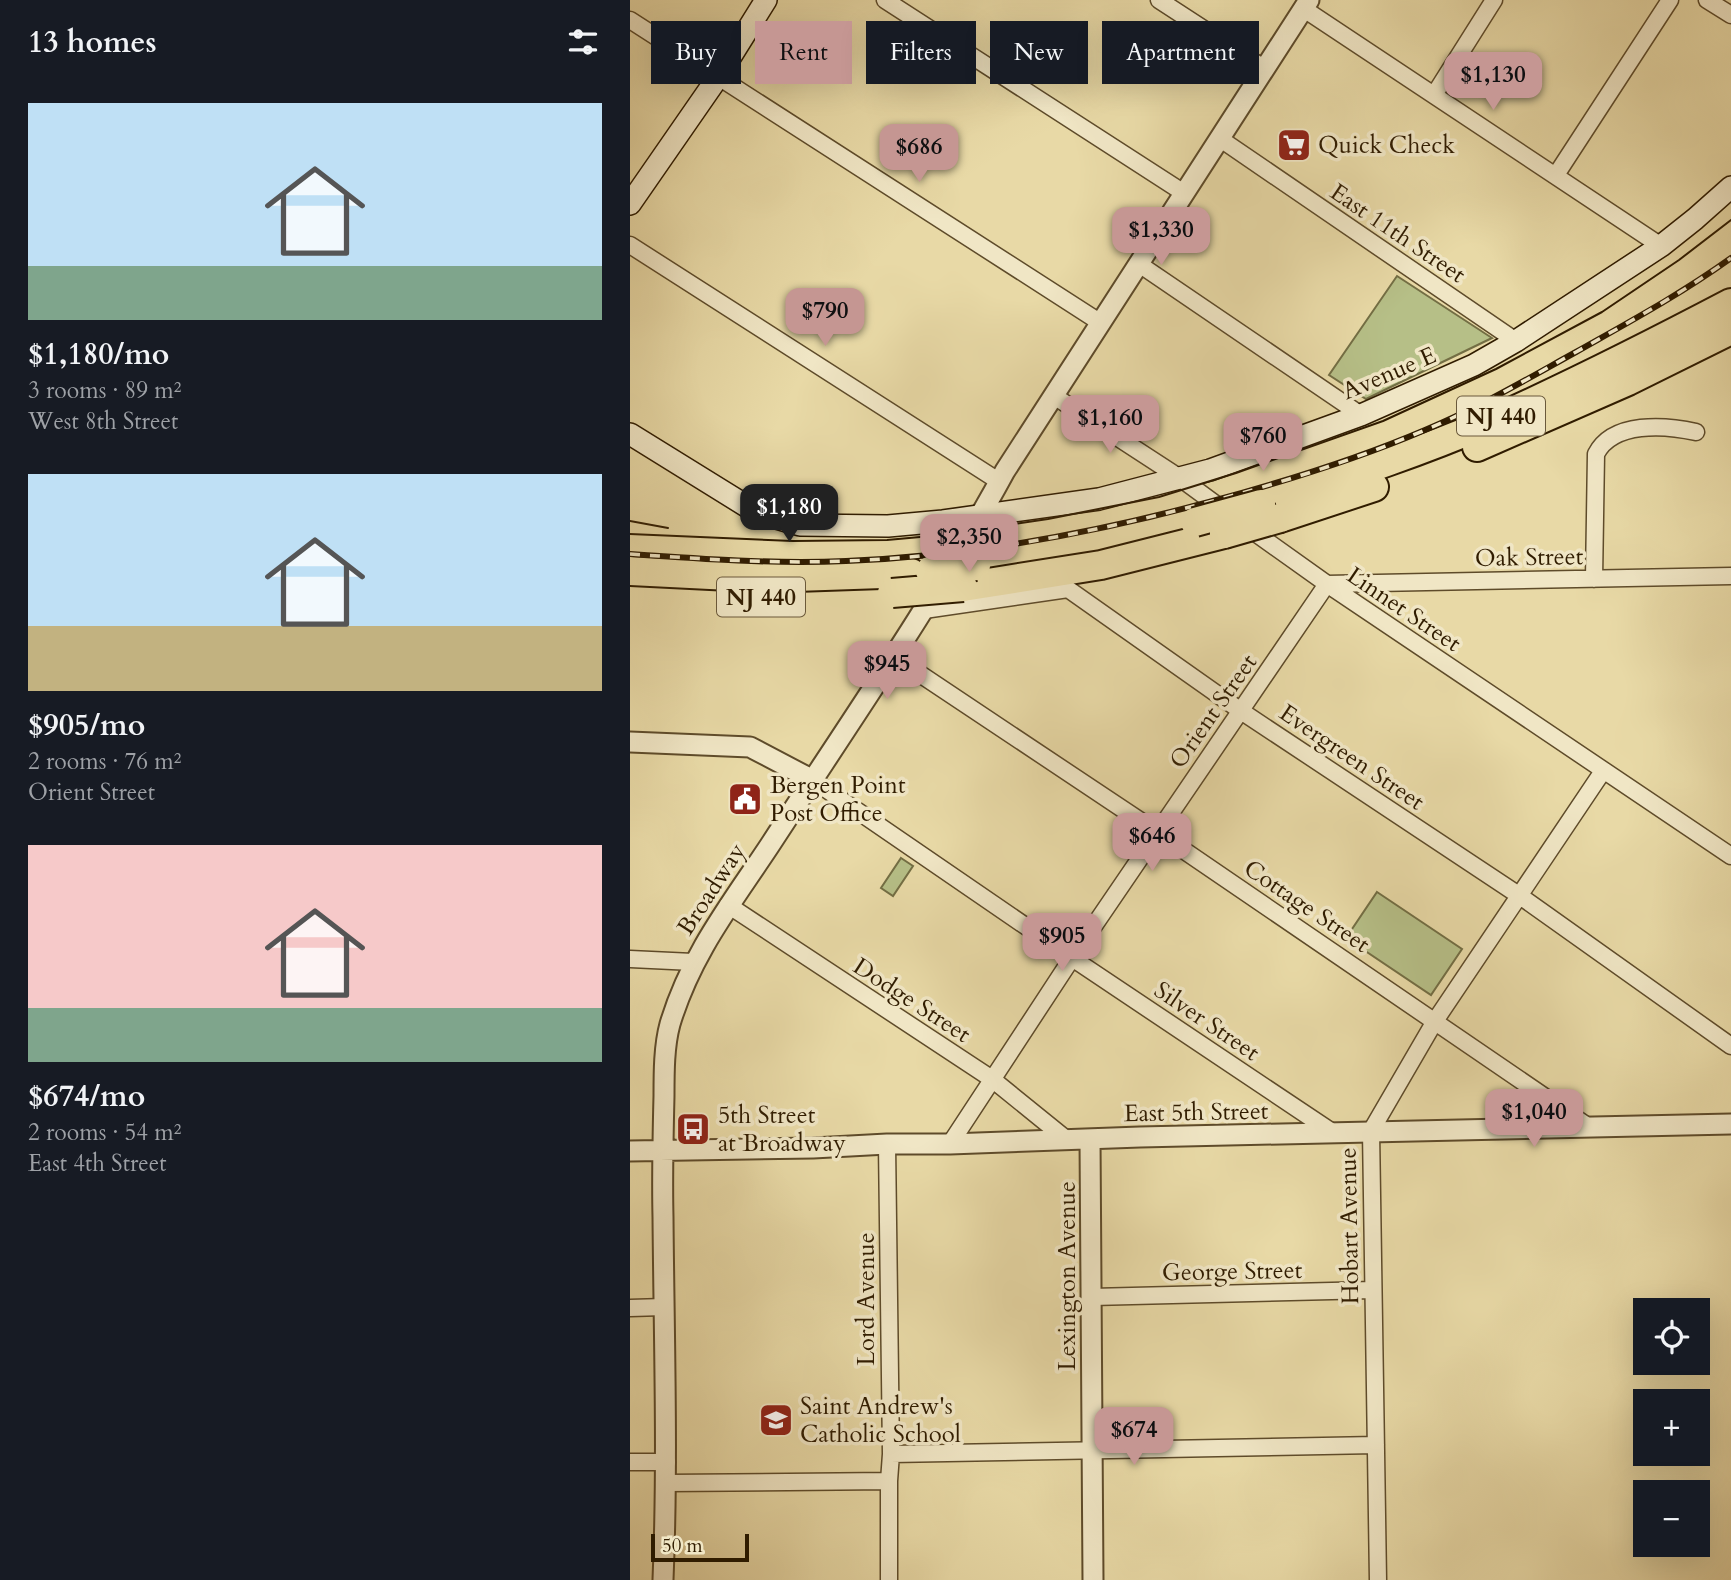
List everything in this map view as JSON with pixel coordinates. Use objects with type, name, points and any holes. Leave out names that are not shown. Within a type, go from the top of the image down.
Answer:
[{"type":"highway","name":"NJ 440","points":[[630,572],[767,578],[911,573],[969,576],[1101,565],[1224,534],[1270,511],[1485,423],[1604,369],[1731,303]]},
{"type":"highway","name":"NJ 440","points":[[630,590],[761,597],[892,593],[1195,522],[1270,511],[1363,491],[1454,457],[1585,401],[1731,330]]},
{"type":"main road","points":[[741,40],[766,0]]},
{"type":"main road","points":[[630,204],[713,84]]},
{"type":"main road","name":"Avenue E","points":[[630,434],[755,512],[800,525],[888,526],[1099,499],[1210,470],[1361,415],[1474,365],[1516,341],[1661,246],[1731,187]]},
{"type":"street","points":[[885,0],[1184,192]]},
{"type":"street","points":[[1159,0],[1265,69]]},
{"type":"street","points":[[1434,95],[1494,0]]},
{"type":"street","points":[[1556,175],[1670,0]]},
{"type":"street","points":[[1707,0],[1731,15]]},
{"type":"street","points":[[1306,4],[1434,95],[1661,246]]},
{"type":"street","name":"Broadway","points":[[663,1580],[667,1483],[662,1150],[665,1064],[669,1026],[693,962],[924,610],[1054,396],[1306,4]]},
{"type":"street","points":[[630,20],[651,34]]},
{"type":"street","points":[[729,84],[1101,323]]},
{"type":"street","name":"East 11th Street","points":[[1219,138],[1516,341]]},
{"type":"street","points":[[630,245],[1000,482]]},
{"type":"street","points":[[1139,264],[1361,415]]},
{"type":"street","name":"Linnet Street","points":[[1054,396],[1180,478],[1328,584],[1731,856]]},
{"type":"street","points":[[1594,579],[1596,454],[1602,443],[1619,432],[1652,427],[1677,427],[1696,432]]},
{"type":"street","name":"Oak Street","points":[[1328,584],[1731,576]]},
{"type":"street","name":"Orient Street","points":[[950,1144],[1157,832],[1328,584]]},
{"type":"street","name":"Evergreen Street","points":[[924,610],[1068,589],[1241,711],[1520,896],[1731,1046]]},
{"type":"street","name":"Cottage Street","points":[[893,656],[1157,832],[1589,1127]]},
{"type":"street","points":[[630,742],[750,747],[811,779]]},
{"type":"street","name":"Hobart Avenue","points":[[1378,1580],[1371,1131],[1435,1021],[1604,771]]},
{"type":"street","name":"Silver Street","points":[[811,779],[1335,1134]]},
{"type":"street","name":"Dodge Street","points":[[728,905],[992,1079],[1066,1139]]},
{"type":"street","points":[[630,959],[693,962]]},
{"type":"street","name":"East 5th Street","points":[[630,1151],[1731,1124]]},
{"type":"street","name":"Lexington Avenue","points":[[1090,1139],[1093,1580]]},
{"type":"street","name":"Lord Avenue","points":[[887,1144],[891,1454],[889,1580]]},
{"type":"street","name":"George Street","points":[[1092,1297],[1373,1290]]},
{"type":"street","points":[[630,1308],[664,1307]]},
{"type":"street","points":[[891,1454],[1376,1446]]},
{"type":"street","points":[[630,1462],[667,1462]]},
{"type":"street","points":[[667,1483],[889,1481]]},
{"type":"green space","points":[[1397,276],[1492,338],[1366,399],[1329,375]]},
{"type":"green space","points":[[901,858],[913,866],[893,896],[881,888]]},
{"type":"green space","points":[[1377,892],[1462,949],[1431,995],[1346,938]]},
{"type":"tram line","points":[[630,534],[793,541],[887,540],[942,535],[1048,519],[1159,497],[1383,421],[1496,369],[1602,312],[1679,260],[1731,220]]},
{"type":"tram line","points":[[630,521],[668,528]]},
{"type":"railway","points":[[630,554],[792,562],[938,554],[1029,542],[1120,524],[1209,502],[1345,461],[1445,421],[1502,393],[1635,319],[1731,258]]},
{"type":"place","name":"Quick Check","points":[[1294,145]]},
{"type":"place","name":"Bergen Point Post Office","points":[[745,799]]},
{"type":"place","name":"5th Street at Broadway","points":[[693,1129]]},
{"type":"place","name":"Saint Andrew's Catholic School","points":[[776,1420]]}]
